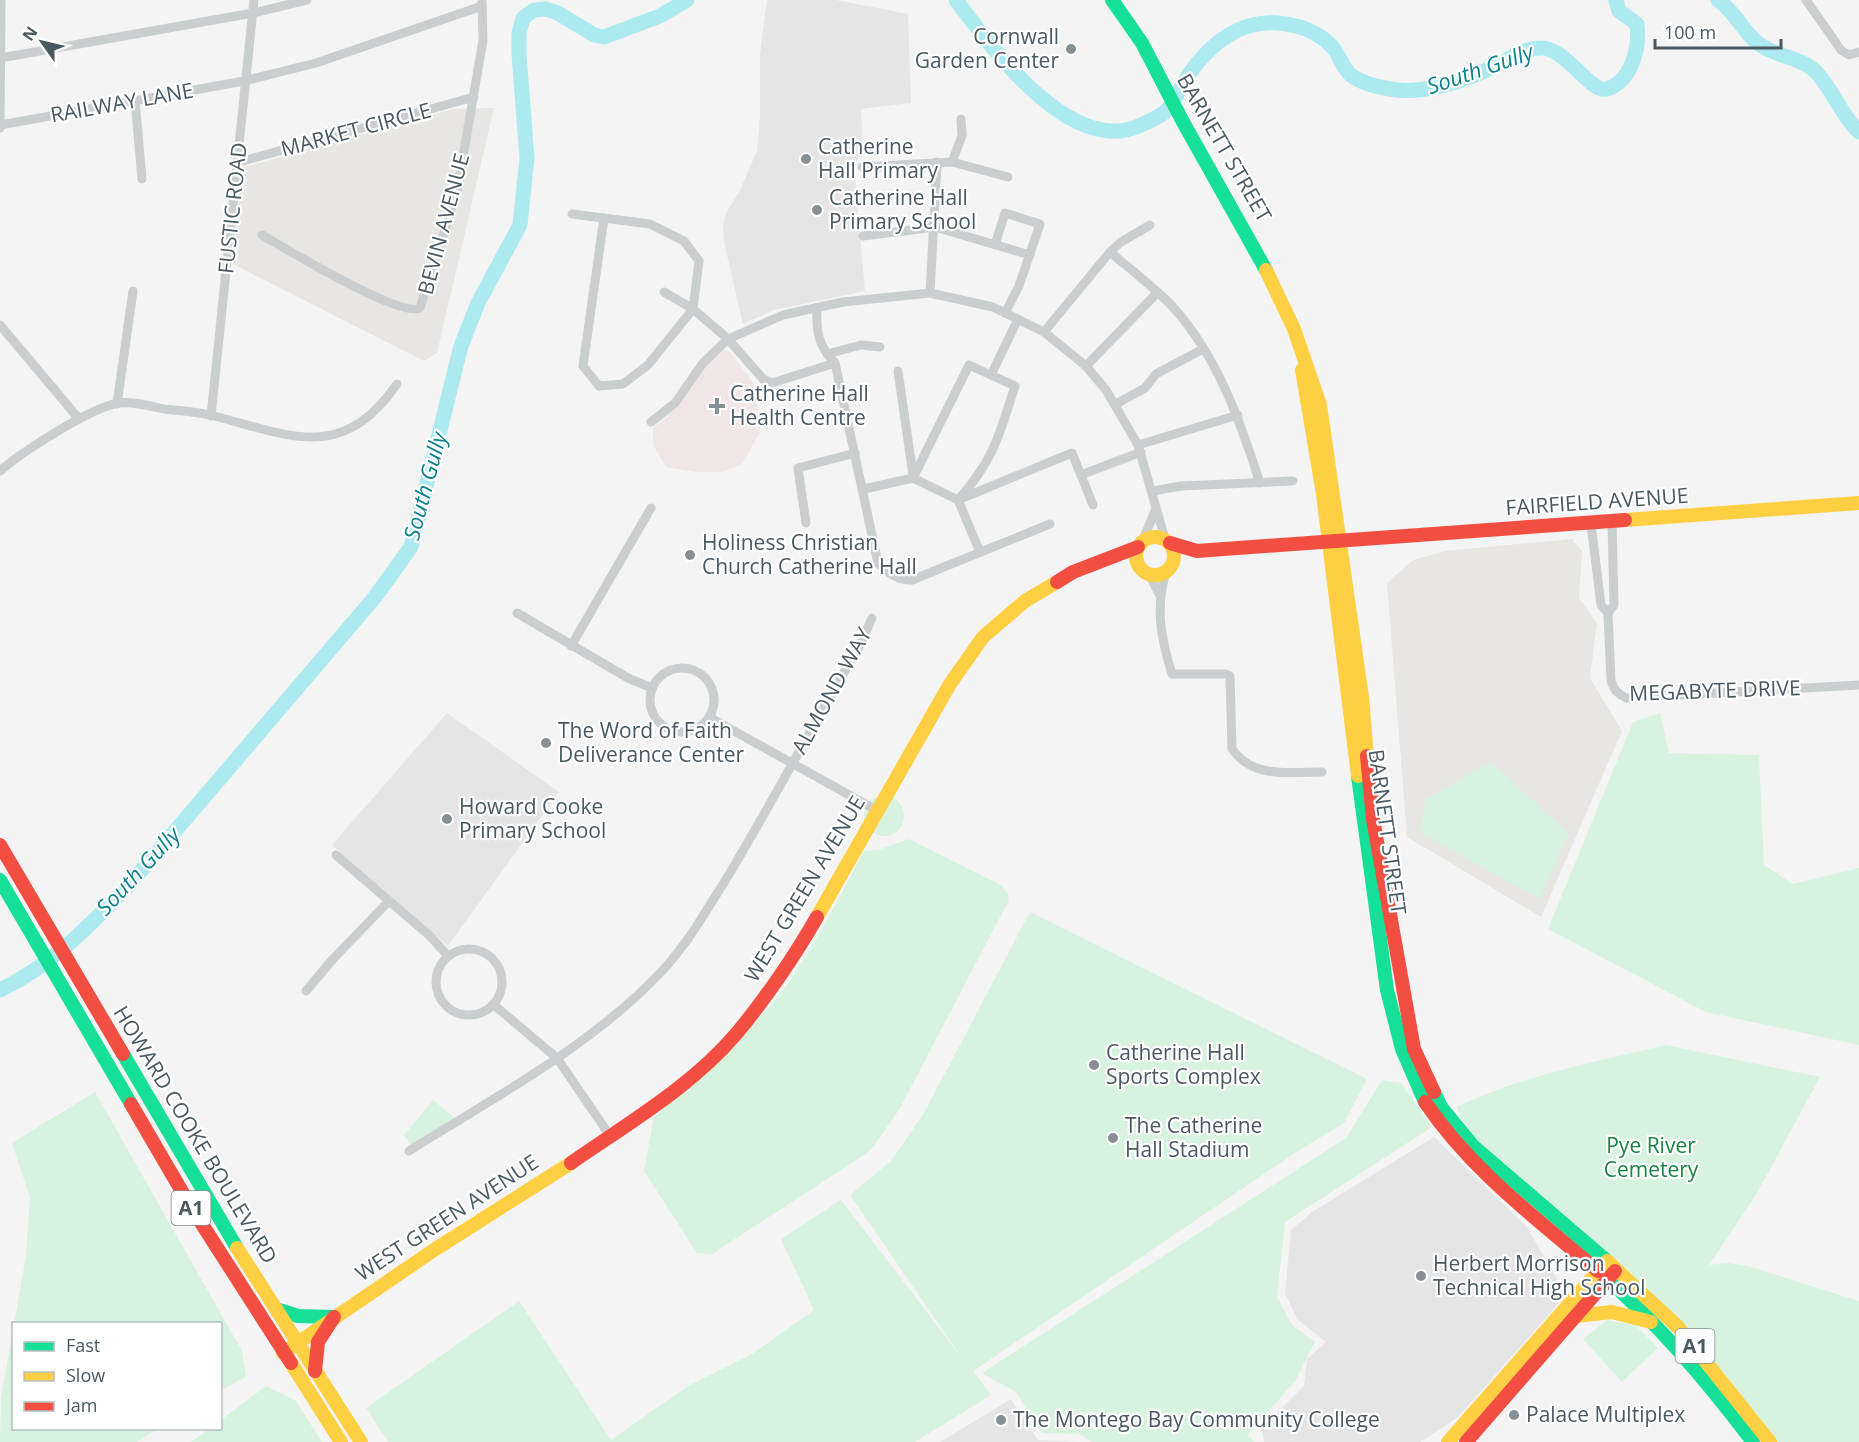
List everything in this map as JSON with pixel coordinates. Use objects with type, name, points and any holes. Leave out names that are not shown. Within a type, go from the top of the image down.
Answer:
[{"type":"main road","name":"BARNETT STREET","points":[[1112,0],[1128,18],[1165,89],[1259,251],[1293,322],[1333,542],[1371,876],[1390,996],[1404,1056],[1424,1101],[1455,1144],[1532,1217],[1607,1270]]},
{"type":"main road","name":"FAIRFIELD AVENUE","points":[[1333,542],[1859,503]]},
{"type":"main road","points":[[1144,571],[1136,558],[1140,544],[1153,537],[1197,551],[1333,542]]},
{"type":"main road","points":[[1167,541],[1174,554],[1169,569]]},
{"type":"main road","name":"WEST GREEN AVENUE","points":[[283,1353],[610,1136],[657,1103],[705,1064],[736,1034],[808,933],[955,677],[984,637],[1025,601],[1073,572],[1140,544]]},
{"type":"main road","points":[[1113,557],[1157,576],[1197,551]]},
{"type":"main road","name":"HOWARD COOKE BOULEVARD","points":[[0,845],[296,1343],[360,1442]]},
{"type":"main road","name":"HOWARD COOKE BOULEVARD","points":[[0,880],[191,1207],[341,1442]]},
{"type":"main road","points":[[1466,1442],[1576,1316],[1607,1270]]},
{"type":"main road","points":[[1448,1442],[1607,1270]]},
{"type":"main road","name":"A1","points":[[1607,1270],[1705,1379],[1753,1442]]},
{"type":"main road","name":"A1","points":[[1607,1270],[1653,1301],[1703,1355],[1770,1442]]},
{"type":"main road","points":[[276,1309],[305,1317],[334,1317]]},
{"type":"main road","points":[[1576,1316],[1612,1312],[1637,1316],[1656,1324]]},
{"type":"main road","points":[[315,1371],[313,1356],[319,1337],[334,1317]]},
{"type":"street","points":[[0,126],[1,0]]},
{"type":"street","name":"FUSTIC ROAD","points":[[211,416],[254,0]]},
{"type":"street","points":[[1,58],[253,13],[307,0]]},
{"type":"street","points":[[1806,0],[1841,50],[1849,54],[1859,52]]},
{"type":"street","name":"RAILWAY LANE","points":[[0,126],[244,81],[316,63],[482,3]]},
{"type":"street","name":"BEVIN AVENUE","points":[[262,235],[363,291],[404,309],[420,308],[457,192],[483,40],[482,3]]},
{"type":"street","name":"MARKET CIRCLE","points":[[239,162],[474,97]]},
{"type":"street","points":[[135,100],[142,179]]},
{"type":"street","points":[[952,162],[962,136],[961,119]]},
{"type":"street","points":[[930,293],[937,162]]},
{"type":"street","points":[[862,167],[952,162],[1008,177]]},
{"type":"street","points":[[995,245],[1006,213],[1040,224],[1030,255],[1005,313]]},
{"type":"street","points":[[572,214],[604,218],[650,224],[684,241],[699,261],[693,309],[648,365],[623,384],[599,386],[583,366],[604,218]]},
{"type":"street","points":[[1044,332],[1110,252],[1121,242],[1150,225]]},
{"type":"street","points":[[863,236],[935,227],[1030,255]]},
{"type":"street","points":[[1110,252],[1172,306],[1203,349],[1238,415],[1260,483]]},
{"type":"street","points":[[117,404],[133,291]]},
{"type":"street","points":[[664,292],[693,309],[728,339],[763,379],[772,383],[835,363]]},
{"type":"street","points":[[651,422],[675,403],[703,363],[728,339],[783,315],[843,302],[930,293],[993,307],[1044,332],[1086,366],[1116,404],[1139,448],[1152,491],[1155,511],[1167,541]]},
{"type":"street","points":[[1086,366],[1157,293]]},
{"type":"street","points":[[817,308],[816,332],[821,347],[835,363],[864,489],[878,563],[890,574],[903,580],[912,580],[1050,524]]},
{"type":"street","points":[[991,375],[1018,319]]},
{"type":"street","points":[[0,326],[80,419]]},
{"type":"street","points":[[827,354],[861,345],[880,347]]},
{"type":"street","points":[[1116,404],[1145,388],[1156,374],[1203,349]]},
{"type":"street","points":[[913,478],[969,365],[1015,386],[994,451],[975,480],[958,500]]},
{"type":"street","points":[[898,370],[913,478]]},
{"type":"street","points":[[0,471],[80,419],[117,404],[211,416],[279,434],[315,438],[339,433],[362,423],[385,401],[397,384]]},
{"type":"street","points":[[1081,475],[1139,448],[1238,415]]},
{"type":"street","points":[[806,524],[798,468],[855,453]]},
{"type":"street","points":[[958,500],[1072,453],[1093,505]]},
{"type":"street","points":[[864,489],[913,478],[958,500],[980,552]]},
{"type":"street","points":[[1152,491],[1182,486],[1293,480]]},
{"type":"street","points":[[571,646],[651,508]]},
{"type":"street","points":[[1140,544],[1155,511]]},
{"type":"street","name":"MEGABYTE DRIVE","points":[[1612,522],[1614,604],[1608,613],[1611,681],[1617,693],[1626,698],[1859,685]]},
{"type":"street","name":"MEGABYTE DRIVE","points":[[1591,524],[1601,605],[1608,613]]},
{"type":"street","points":[[1169,569],[1159,594],[1158,619],[1172,674],[1230,676],[1232,749],[1248,766],[1267,772],[1322,772]]},
{"type":"street","points":[[1144,571],[1159,594]]},
{"type":"street","points":[[518,613],[571,646],[652,688]]},
{"type":"street","name":"ALMOND WAY","points":[[409,1151],[557,1058],[635,998],[672,959],[704,916],[747,846],[860,645],[872,618]]},
{"type":"street","points":[[684,668],[697,672],[712,688],[714,703],[709,717],[694,730],[673,732],[664,728],[651,710],[652,688],[659,677],[671,670],[684,668]]},
{"type":"street","points":[[709,717],[878,811]]},
{"type":"street","points":[[336,855],[430,936],[448,956]]},
{"type":"street","points":[[306,991],[333,959],[388,902]]},
{"type":"street","points":[[466,949],[477,950],[494,960],[502,978],[502,987],[494,1005],[484,1012],[473,1015],[455,1013],[446,1007],[438,995],[436,981],[440,967],[448,956],[466,949]]},
{"type":"street","points":[[494,1005],[557,1058],[610,1136]]},
{"type":"shaded area","name":"Catherine Hall Primary","points":[[767,0],[836,0],[908,14],[911,103],[861,109],[863,150],[854,167],[865,291],[774,310],[743,324],[724,242],[723,226],[726,213],[739,192],[757,151],[760,118],[760,54]]},
{"type":"shaded area","points":[[494,108],[437,353],[424,361],[227,261],[241,168],[453,109]]},
{"type":"shaded area","name":"Catherine Hall Health Centre","points":[[722,350],[730,352],[755,385],[760,432],[742,464],[723,472],[696,472],[666,467],[653,445],[653,428],[667,417],[691,387],[697,370]]},
{"type":"shaded area","points":[[1572,539],[1582,551],[1579,598],[1597,623],[1590,678],[1622,731],[1541,917],[1407,837],[1387,583],[1413,560],[1445,551]]},
{"type":"shaded area","name":"Howard Cooke Primary School","points":[[447,713],[559,792],[448,946],[332,845]]},
{"type":"shaded area","name":"Herbert Morrison Technical High School","points":[[1434,1137],[1527,1227],[1566,1295],[1457,1418],[1420,1442],[1264,1442],[1262,1428],[1304,1386],[1307,1359],[1326,1342],[1297,1319],[1285,1293],[1291,1230],[1312,1212]]},
{"type":"shaded area","name":"The Montego Bay Community College","points":[[1011,1399],[1038,1440],[1080,1442],[940,1442]]},
{"type":"green space","points":[[1660,713],[1669,753],[1759,755],[1764,865],[1793,884],[1859,868],[1859,1045],[1706,1012],[1548,929],[1633,722]]},
{"type":"green space","points":[[1491,762],[1569,834],[1539,899],[1420,832],[1426,799]]},
{"type":"green space","points":[[884,796],[898,802],[904,816],[898,830],[884,836],[870,830],[864,816],[870,802]]},
{"type":"green space","points":[[909,839],[1001,885],[1008,894],[1009,900],[899,1110],[870,1151],[712,1254],[697,1253],[644,1171],[654,1116],[710,1069],[766,1011],[791,979],[822,929],[864,851],[878,850]]},
{"type":"green space","name":"The Catherine Hall Stadium","points":[[1030,912],[1367,1079],[1344,1123],[1295,1153],[973,1371],[991,1395],[915,1442],[388,1442],[366,1408],[519,1301],[611,1440],[688,1386],[752,1354],[814,1310],[781,1239],[841,1200],[962,1358],[850,1195],[891,1161],[924,1113]]},
{"type":"green space","name":"Pye River Cemetery","points":[[1666,1045],[1820,1077],[1757,1193],[1709,1265],[1728,1263],[1748,1266],[1859,1301],[1859,1442],[1770,1442],[1703,1355],[1473,1146],[1457,1107],[1533,1078]]},
{"type":"green space","points":[[1382,1080],[1401,1083],[1432,1127],[1285,1222],[1277,1297],[1293,1326],[1315,1342],[1295,1381],[1248,1435],[1254,1442],[1092,1442],[1080,1434],[1042,1433],[1016,1392],[982,1373],[1346,1138]]},
{"type":"green space","points":[[95,1092],[242,1351],[246,1377],[222,1389],[222,1322],[14,1322],[26,1256],[30,1197],[12,1143]]},
{"type":"green space","points":[[433,1100],[456,1119],[412,1145],[404,1135]]},
{"type":"green space","points":[[1607,1320],[1635,1325],[1658,1348],[1622,1382],[1583,1339]]},
{"type":"green space","points":[[12,1335],[12,1430],[155,1430],[137,1442],[0,1442],[1,1398]]},
{"type":"green space","points":[[266,1386],[296,1401],[322,1442],[191,1442],[208,1430],[222,1430],[222,1419]]},
{"type":"waterway","name":"South Gully","points":[[0,990],[36,969],[69,944],[129,885],[375,597],[411,547],[461,346],[478,303],[520,225],[527,158],[519,54],[519,33],[523,18],[534,10],[546,9],[558,13],[594,35],[604,37],[660,16],[687,0]]},
{"type":"waterway","name":"South Gully","points":[[956,0],[990,44],[1036,93],[1061,113],[1088,126],[1114,131],[1141,125],[1163,114],[1171,105],[1189,74],[1211,49],[1235,31],[1264,23],[1296,26],[1312,32],[1330,45],[1352,76],[1365,83],[1385,88],[1416,90],[1444,85],[1483,72],[1522,52],[1541,48],[1559,55],[1593,85],[1607,89],[1623,79],[1632,62],[1637,43],[1637,24],[1619,11],[1616,0]]},
{"type":"waterway","name":"South Gully","points":[[1718,0],[1725,5],[1756,42],[1816,72],[1859,132]]},
{"type":"traffic: fast","points":[[1112,0],[1142,43],[1183,122],[1266,270]]},
{"type":"traffic: fast","points":[[1358,776],[1387,990],[1402,1049],[1425,1102]]},
{"type":"traffic: fast","points":[[0,880],[131,1104]]},
{"type":"traffic: fast","points":[[123,1054],[237,1248]]},
{"type":"traffic: fast","points":[[1434,1092],[1441,1107],[1473,1146],[1607,1261]]},
{"type":"traffic: fast","points":[[1598,1271],[1620,1290],[1680,1352],[1753,1442]]},
{"type":"traffic: fast","points":[[276,1309],[298,1316],[334,1317]]},
{"type":"traffic: slow","points":[[1266,270],[1294,329],[1320,405],[1362,697],[1367,756]]},
{"type":"traffic: slow","points":[[1302,370],[1323,494],[1358,776]]},
{"type":"traffic: slow","points":[[1625,520],[1859,503]]},
{"type":"traffic: slow","points":[[1155,537],[1169,542],[1174,556],[1169,570],[1155,575],[1141,570],[1136,556],[1141,542],[1155,537]]},
{"type":"traffic: slow","points":[[817,917],[950,684],[983,637],[1025,601],[1057,582]]},
{"type":"traffic: slow","points":[[283,1353],[434,1250],[571,1163]]},
{"type":"traffic: slow","points":[[237,1248],[361,1442]]},
{"type":"traffic: slow","points":[[1448,1442],[1607,1261],[1678,1327],[1770,1442]]},
{"type":"traffic: slow","points":[[1576,1316],[1612,1312],[1651,1322]]},
{"type":"traffic: slow","points":[[291,1363],[341,1442]]},
{"type":"traffic: jam","points":[[1170,543],[1197,551],[1625,520]]},
{"type":"traffic: jam","points":[[1057,582],[1073,572],[1138,547]]},
{"type":"traffic: jam","points":[[1367,756],[1373,819],[1414,1049],[1434,1092]]},
{"type":"traffic: jam","points":[[0,845],[123,1054]]},
{"type":"traffic: jam","points":[[571,1163],[658,1103],[700,1071],[719,1053],[747,1021],[790,962],[817,917]]},
{"type":"traffic: jam","points":[[1425,1102],[1443,1127],[1484,1171],[1528,1212],[1598,1271]]},
{"type":"traffic: jam","points":[[131,1104],[191,1207],[291,1363]]},
{"type":"traffic: jam","points":[[1466,1442],[1615,1271]]},
{"type":"traffic: jam","points":[[315,1371],[318,1342],[334,1317]]},
{"type":"place","name":"Cornwall Garden Center","points":[[1071,49]]},
{"type":"place","name":"Catherine Hall Primary","points":[[806,159]]},
{"type":"place","name":"Catherine Hall Primary School","points":[[817,210]]},
{"type":"place","name":"Catherine Hall Health Centre","points":[[717,406]]},
{"type":"place","name":"Holiness Christian Church Catherine Hall","points":[[690,555]]},
{"type":"place","name":"The Word of Faith Deliverance Center","points":[[546,743]]},
{"type":"place","name":"Howard Cooke Primary School","points":[[447,819]]},
{"type":"place","name":"Catherine Hall Sports Complex","points":[[1094,1065]]},
{"type":"place","name":"The Catherine Hall Stadium","points":[[1113,1138]]},
{"type":"place","name":"Herbert Morrison Technical High School","points":[[1421,1276]]},
{"type":"place","name":"Palace Multiplex","points":[[1514,1415]]},
{"type":"place","name":"The Montego Bay Community College","points":[[1001,1420]]}]
